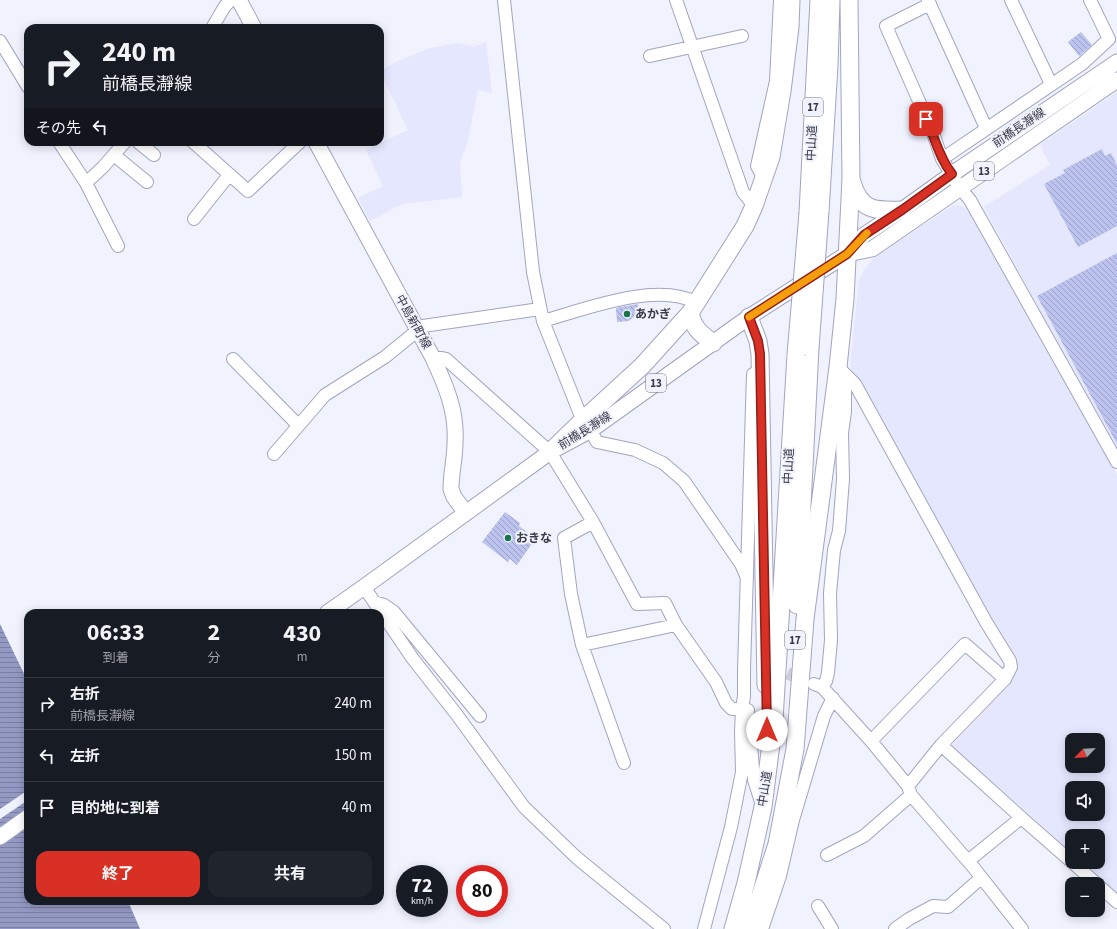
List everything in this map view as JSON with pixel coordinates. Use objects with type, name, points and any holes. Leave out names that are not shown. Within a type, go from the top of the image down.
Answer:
[{"type":"highway","points":[[550,452],[588,424],[693,308],[745,226],[754,206],[771,157],[782,91],[790,27],[791,0]]},
{"type":"highway","name":"中山道","points":[[814,212],[819,0]]},
{"type":"highway","name":"中山道","points":[[733,929],[746,883],[767,788],[774,720],[814,212],[829,66],[831,0]]},
{"type":"highway","name":"17","points":[[756,909],[777,844],[795,749],[805,619],[841,371],[851,179],[849,0]]},
{"type":"highway","points":[[851,179],[859,199],[870,208],[881,211],[902,210]]},
{"type":"highway","points":[[693,308],[692,322],[697,330],[713,343]]},
{"type":"highway","name":"17","points":[[749,317],[758,341],[760,354],[767,701],[767,788]]},
{"type":"highway","name":"中山道","points":[[749,929],[756,909],[778,796],[790,695],[796,620],[803,352]]},
{"type":"main road","points":[[239,0],[252,24]]},
{"type":"main road","name":"前橋長瀞線","points":[[588,424],[847,254],[864,235],[1117,62]]},
{"type":"main road","name":"前橋長瀞線","points":[[847,254],[872,249],[1117,80]]},
{"type":"main road","name":"中島新町線","points":[[318,146],[445,384],[453,408],[455,443],[451,489],[454,497],[466,513]]},
{"type":"main road","name":"前橋長瀞線","points":[[333,609],[550,452]]},
{"type":"main road","points":[[0,837],[24,821]]},
{"type":"street","points":[[214,24],[225,6],[231,0]]},
{"type":"street","points":[[504,0],[533,272],[542,315],[580,414],[588,424],[597,442],[635,450],[663,463],[684,481],[741,564],[747,578]]},
{"type":"street","points":[[676,0],[743,192],[754,206]]},
{"type":"street","points":[[764,179],[757,166],[776,80],[780,0]]},
{"type":"street","points":[[1011,0],[1051,84]]},
{"type":"street","points":[[942,159],[1082,64],[1109,39],[1090,0]]},
{"type":"street","points":[[986,128],[929,2],[886,26],[933,133],[946,167],[970,200],[1117,462]]},
{"type":"street","points":[[650,56],[742,36]]},
{"type":"street","points":[[0,41],[24,80]]},
{"type":"street","points":[[62,146],[86,183],[118,246]]},
{"type":"street","points":[[86,183],[122,146]]},
{"type":"street","points":[[143,146],[154,155]]},
{"type":"street","points":[[197,146],[248,191],[296,146]]},
{"type":"street","points":[[114,155],[147,182]]},
{"type":"street","points":[[194,219],[229,175]]},
{"type":"street","points":[[274,454],[325,395],[385,358],[423,326],[542,315],[653,294],[686,298],[693,308]]},
{"type":"street","points":[[432,358],[446,359],[550,452],[594,522],[637,604],[665,603],[676,625],[716,682],[728,706],[732,709],[742,709]]},
{"type":"street","points":[[233,359],[298,425]]},
{"type":"street","points":[[704,929],[731,827],[742,772],[741,732],[744,696],[753,371]]},
{"type":"street","points":[[826,855],[864,836],[910,790],[941,745],[1005,679],[1011,667],[1010,661],[986,622],[855,384],[841,371]]},
{"type":"street","points":[[841,371],[845,412],[842,433],[843,479],[839,531],[834,550],[830,593],[831,640],[828,673],[826,681],[818,686],[833,698],[871,741],[1022,929]]},
{"type":"street","points":[[594,522],[564,538],[571,594],[582,645],[624,762]]},
{"type":"street","points":[[358,592],[374,602],[384,604],[394,612],[480,716]]},
{"type":"street","points":[[374,602],[379,609]]},
{"type":"street","points":[[384,617],[413,659],[457,715],[524,807],[577,858],[664,929]]},
{"type":"street","points":[[582,645],[676,625]]},
{"type":"street","points":[[871,741],[965,644],[1005,679]]},
{"type":"street","points":[[744,656],[758,660]]},
{"type":"street","points":[[744,696],[748,707],[754,780],[763,807]]},
{"type":"street","points":[[762,929],[780,876],[793,820],[824,716],[833,698]]},
{"type":"street","points":[[941,745],[1088,877]]},
{"type":"street","points":[[968,862],[1021,818]]},
{"type":"street","points":[[896,929],[909,919],[933,906],[948,907],[981,878]]},
{"type":"street","points":[[1105,892],[1117,902]]},
{"type":"street","points":[[818,906],[832,929]]},
{"type":"shaded area","points":[[486,42],[492,93],[478,90],[467,145],[460,162],[462,197],[402,204],[370,221],[358,198],[383,186],[366,150],[374,146],[384,146],[384,141],[408,130],[384,79],[384,69],[396,62],[430,48],[459,43],[473,47]]},
{"type":"shaded area","points":[[1117,92],[1117,452],[984,207],[1050,165],[1040,145]]},
{"type":"shaded area","points":[[958,205],[967,208],[1117,475],[1117,892],[1105,881],[1105,877],[1100,877],[1091,869],[1105,869],[1105,829],[1065,829],[1065,846],[951,746],[1013,680],[1011,677],[1016,662],[1010,654],[850,367],[859,279],[871,261],[952,206]]},
{"type":"water","points":[[0,624],[24,674],[24,905],[130,905],[140,929],[0,929]]},
{"type":"pier","points":[[24,793],[24,803],[0,819],[0,809]]},
{"type":"building","points":[[1081,32],[1092,45],[1079,56],[1068,42]]},
{"type":"building","points":[[1102,149],[1105,156],[1111,153],[1117,165],[1117,226],[1078,247],[1044,184],[1065,173],[1063,170]]},
{"type":"building","points":[[1117,253],[1117,444],[1037,296]]},
{"type":"building","name":"あかぎ","points":[[638,304],[639,312],[629,321],[617,322],[616,308]]},
{"type":"building","name":"おきな","points":[[505,512],[520,523],[519,526],[532,536],[529,539],[533,542],[517,565],[510,559],[508,562],[482,542]]},
{"type":"tunnel","points":[[771,666],[807,682]]},
{"type":"slow traffic","points":[[749,317],[847,254],[867,233]]},
{"type":"place","name":"あかぎ","points":[[627,314]]},
{"type":"place","name":"おきな","points":[[508,538]]},
{"type":"route","points":[[767,730],[760,354],[758,341],[749,317],[847,254],[864,235],[952,174],[942,159],[933,133],[926,119]]}]
